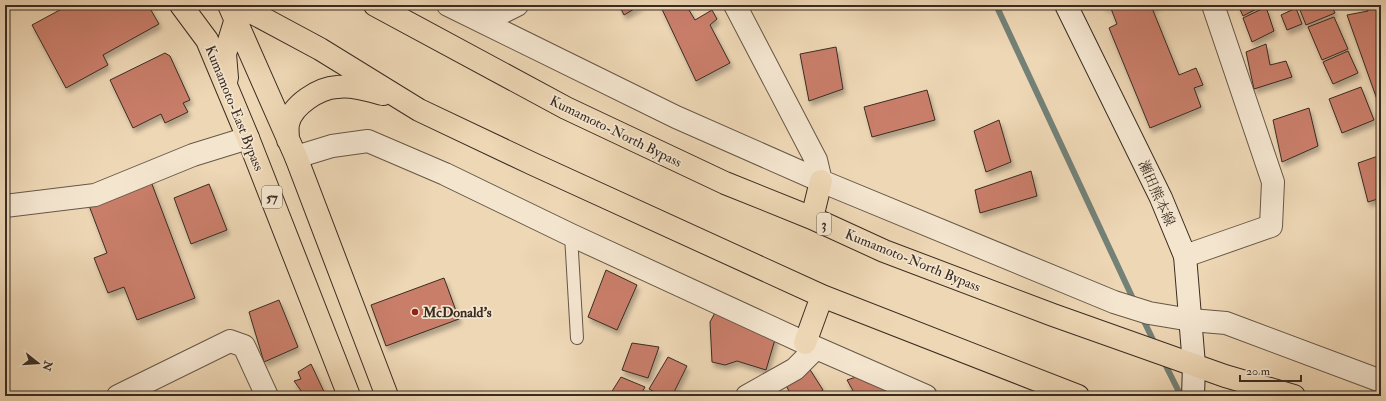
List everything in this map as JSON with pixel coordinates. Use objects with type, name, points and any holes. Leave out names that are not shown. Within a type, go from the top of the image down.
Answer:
[{"type":"highway","name":"Kumamoto-East Bypass","points":[[181,5],[207,40],[248,138],[349,396]]},
{"type":"highway","name":"Kumamoto-North Bypass","points":[[375,5],[566,108],[725,183],[812,218],[884,251],[1053,315],[1194,365],[1294,396]]},
{"type":"highway","points":[[228,91],[225,54],[237,8]]},
{"type":"highway","points":[[237,8],[320,49],[419,110],[533,164],[822,296],[1078,396]]},
{"type":"highway","points":[[237,8],[387,396]]},
{"type":"highway","points":[[292,148],[288,124],[295,111],[305,101],[317,93],[337,87],[362,89],[399,98]]},
{"type":"highway","points":[[812,218],[821,181]]},
{"type":"highway","points":[[810,345],[822,296]]},
{"type":"street","points":[[448,5],[676,117],[821,181],[1114,302],[1149,313],[1191,320],[1226,323],[1381,381]]},
{"type":"street","points":[[483,22],[517,5]]},
{"type":"street","points":[[735,5],[816,160],[821,181]]},
{"type":"street","name":"瀬田熊本線","points":[[1066,5],[1161,198],[1184,256],[1194,365],[1193,396]]},
{"type":"street","points":[[1184,256],[1271,226],[1273,182],[1213,5]]},
{"type":"street","points":[[5,206],[96,196],[193,155],[248,138]]},
{"type":"street","points":[[292,148],[332,146],[368,141],[445,174],[571,235],[810,345],[926,396]]},
{"type":"street","points":[[118,396],[230,341],[244,346],[267,396]]},
{"type":"street","points":[[747,396],[795,369],[810,345]]},
{"type":"lane","points":[[571,235],[577,338]]},
{"type":"building","points":[[69,5],[148,5],[159,24],[103,55],[108,65],[66,88],[32,25]]},
{"type":"building","points":[[619,5],[641,5],[624,15]]},
{"type":"building","points":[[660,5],[686,5],[695,20],[712,10],[717,19],[710,25],[730,63],[696,81]]},
{"type":"building","points":[[1104,5],[1159,5],[1152,8],[1179,75],[1196,68],[1203,85],[1194,88],[1201,107],[1150,128],[1109,28],[1117,24],[1110,6],[1105,8]]},
{"type":"building","points":[[1238,5],[1264,5],[1243,16]]},
{"type":"building","points":[[1298,5],[1331,5],[1335,13],[1306,25]]},
{"type":"building","points":[[1365,5],[1381,5],[1381,17],[1377,17],[1381,28],[1381,104],[1379,105],[1347,15],[1368,11]]},
{"type":"building","points":[[1266,7],[1274,31],[1252,42],[1243,18]]},
{"type":"building","points":[[1296,8],[1302,24],[1287,30],[1281,15]]},
{"type":"building","points":[[1334,17],[1348,49],[1322,60],[1308,27]]},
{"type":"building","points":[[1266,44],[1270,65],[1286,61],[1292,77],[1254,89],[1246,52]]},
{"type":"building","points":[[836,47],[843,89],[809,101],[800,54]]},
{"type":"building","points":[[1348,51],[1358,73],[1333,84],[1323,62]]},
{"type":"building","points":[[165,53],[170,56],[190,100],[183,103],[188,112],[165,123],[161,114],[133,128],[110,80]]},
{"type":"building","points":[[1361,87],[1374,120],[1342,133],[1329,99]]},
{"type":"building","points":[[927,90],[935,120],[872,137],[864,107]]},
{"type":"building","points":[[1309,108],[1318,146],[1282,162],[1273,120]]},
{"type":"building","points":[[999,120],[1011,162],[986,172],[974,131]]},
{"type":"building","points":[[1381,155],[1381,198],[1368,202],[1358,163]]},
{"type":"building","points":[[147,171],[195,298],[137,320],[124,287],[108,293],[94,258],[107,253],[85,195]]},
{"type":"building","points":[[1031,171],[1037,196],[980,213],[975,190]]},
{"type":"building","points":[[209,184],[227,230],[191,244],[174,198]]},
{"type":"building","points":[[606,270],[637,285],[617,330],[588,317]]},
{"type":"building","name":"McDonald's","points":[[444,278],[459,319],[386,346],[371,305]]},
{"type":"building","points":[[279,300],[298,347],[264,362],[249,312]]},
{"type":"building","points":[[718,307],[776,336],[766,370],[737,361],[725,365],[712,362],[710,322]]},
{"type":"building","points":[[632,343],[659,347],[648,378],[622,370]]},
{"type":"building","points":[[668,357],[687,366],[672,396],[662,396],[649,389]]},
{"type":"building","points":[[311,364],[326,396],[299,396],[302,392],[294,381],[301,379],[298,372]]},
{"type":"building","points":[[809,368],[823,390],[815,396],[792,396],[785,384]]},
{"type":"building","points":[[883,368],[901,396],[856,396],[847,380]]},
{"type":"building","points":[[621,377],[645,387],[640,396],[609,396]]},
{"type":"waterway","points":[[996,5],[1135,303]]},
{"type":"waterway","points":[[1142,317],[1155,344]]},
{"type":"waterway","points":[[1163,360],[1181,396]]},
{"type":"place","name":"McDonald's","points":[[415,312]]}]
